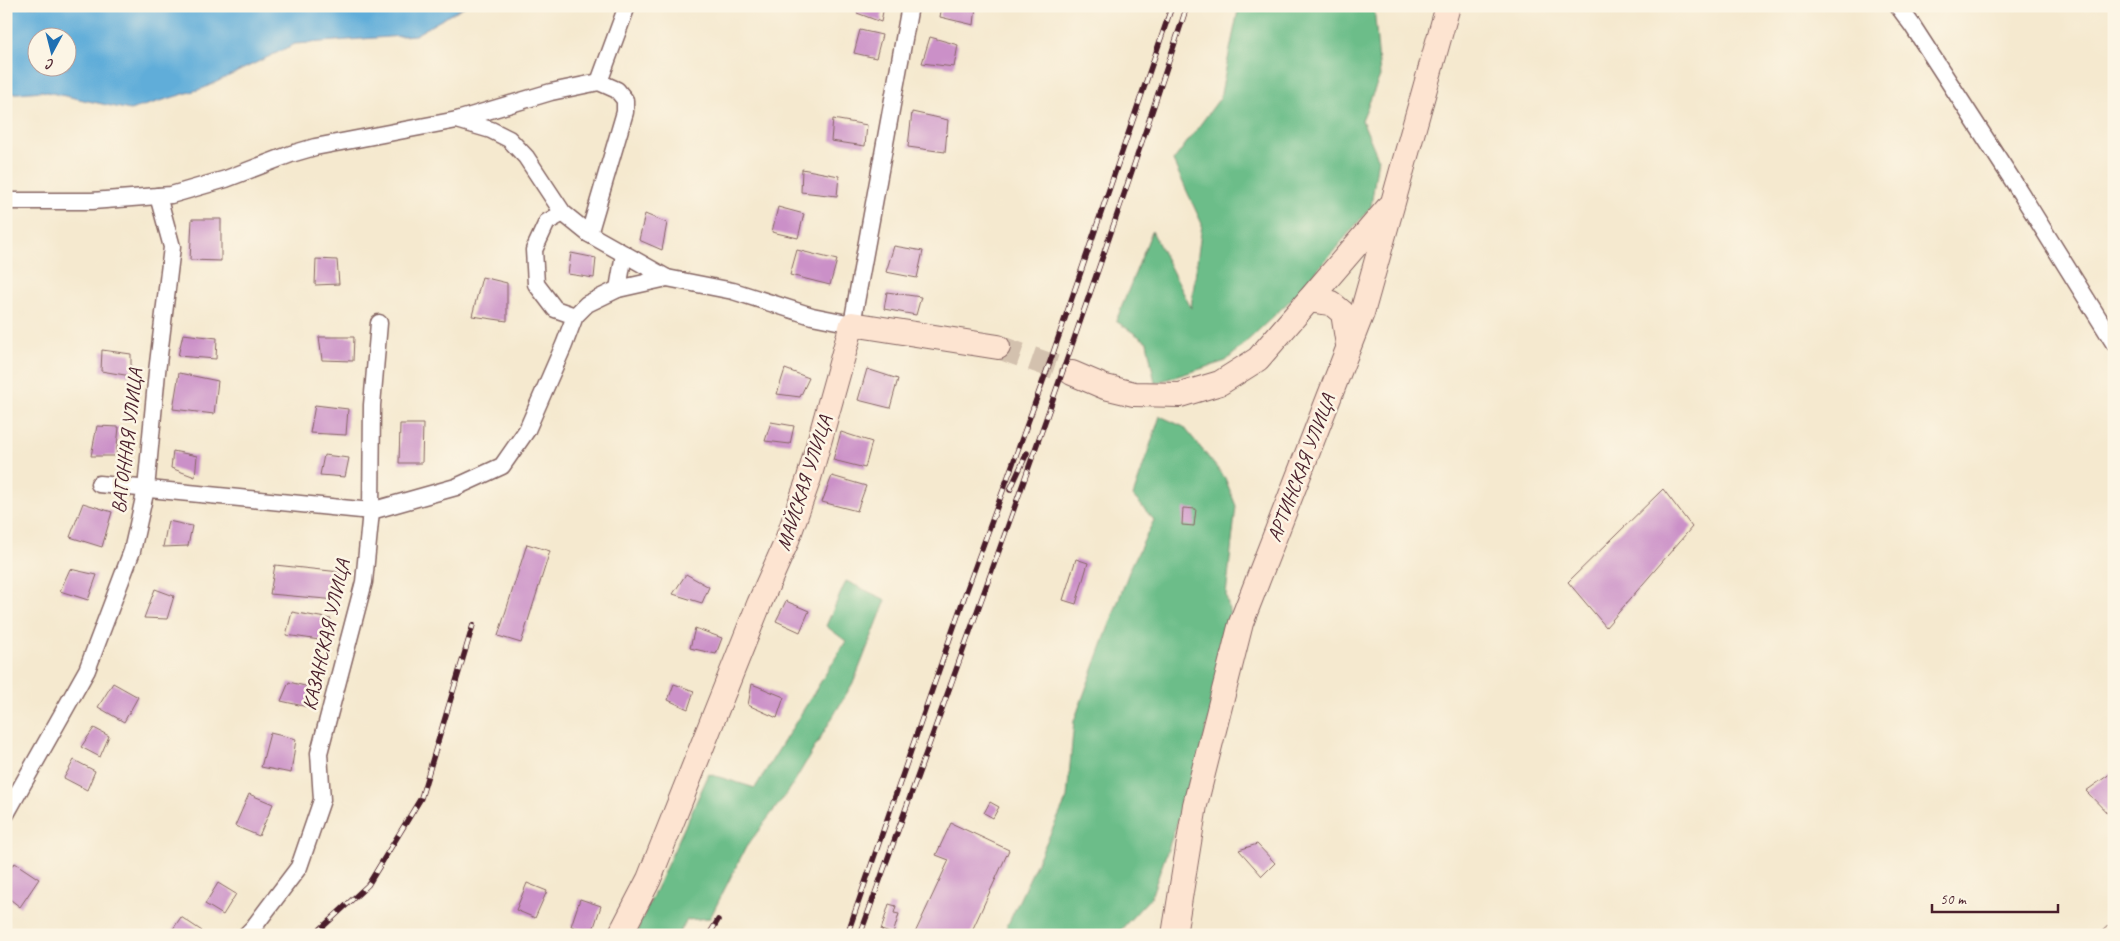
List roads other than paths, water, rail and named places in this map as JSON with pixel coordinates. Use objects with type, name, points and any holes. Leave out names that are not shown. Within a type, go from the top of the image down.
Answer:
[{"type":"street","points":[[599,82],[626,6]]},
{"type":"street","name":"МАЙСКАЯ УЛИЦА","points":[[620,935],[649,879],[759,604],[786,543],[809,478],[852,324],[910,6]]},
{"type":"street","name":"АРТИНСКАЯ УЛИЦА","points":[[1174,935],[1195,805],[1242,622],[1362,313],[1448,6]]},
{"type":"street","points":[[1898,6],[2015,184],[2114,343]]},
{"type":"street","points":[[6,201],[92,201],[171,195],[226,179],[291,154],[315,147],[457,120],[551,92],[599,82],[617,90],[625,100],[625,112],[589,234]]},
{"type":"street","points":[[457,120],[491,130],[509,139],[526,157],[563,213],[589,234],[667,278],[733,291],[812,316],[852,324],[998,346]]},
{"type":"street","name":"ВАГОННАЯ УЛИЦА","points":[[6,814],[87,670],[132,551],[146,489],[157,372],[172,247],[158,196]]},
{"type":"street","points":[[1072,373],[1105,387],[1134,394],[1180,395],[1220,383],[1258,359],[1393,203]]},
{"type":"street","points":[[563,213],[547,222],[534,250],[536,284],[556,309],[575,316]]},
{"type":"street","points":[[618,289],[624,254]]},
{"type":"street","points":[[99,484],[371,511],[456,487],[502,466],[527,430],[575,316],[587,304],[618,289],[667,278]]},
{"type":"street","points":[[1309,300],[1331,303],[1343,313],[1348,346]]},
{"type":"street","name":"КАЗАНСКАЯ УЛИЦА","points":[[246,935],[298,867],[322,800],[319,753],[364,582],[371,511],[372,405],[379,323]]},
{"type":"water","points":[[6,6],[465,6],[415,35],[295,44],[204,88],[130,110],[42,91],[6,94]]},
{"type":"tunnel","points":[[998,347],[1072,373]]},
{"type":"railway","points":[[847,935],[966,592],[1051,359],[1172,6]]},
{"type":"railway","points":[[860,935],[1068,356],[1187,6]]},
{"type":"railway","points":[[1010,490],[1027,453]]},
{"type":"railway","points":[[314,935],[368,885],[421,798],[473,625]]},
{"type":"railway","points":[[709,935],[718,920]]}]
